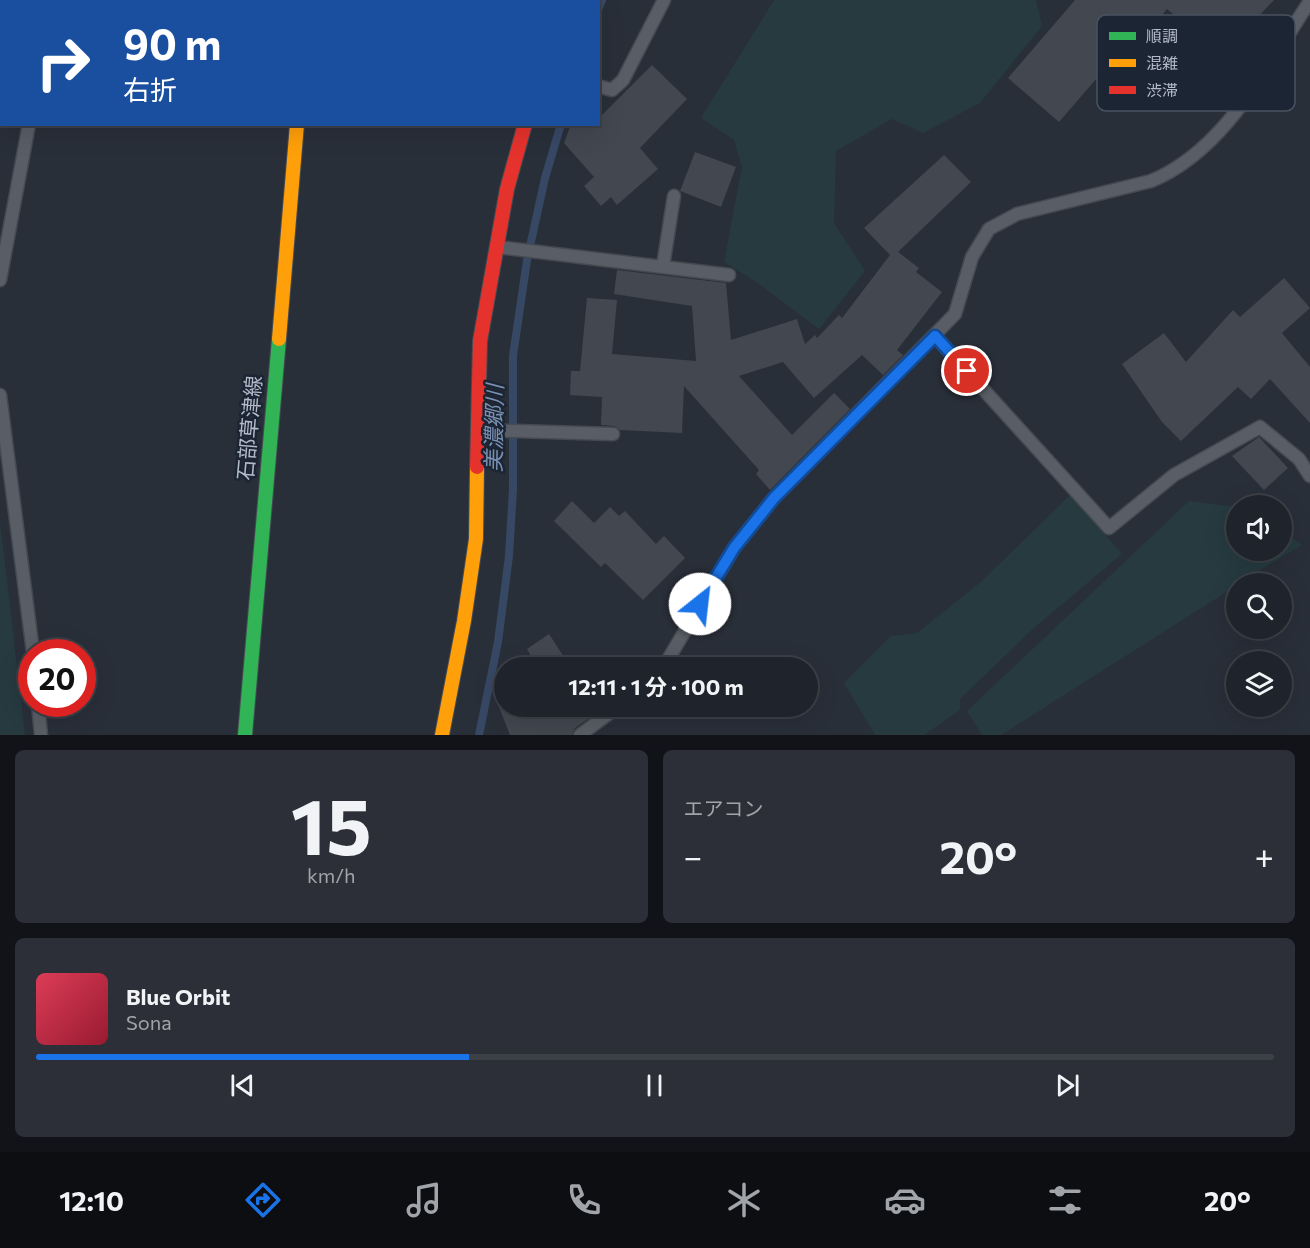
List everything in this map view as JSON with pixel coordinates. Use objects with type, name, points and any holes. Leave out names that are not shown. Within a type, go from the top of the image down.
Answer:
[{"type":"street","name":"石部草津線","points":[[245,735],[297,126]]},
{"type":"street","points":[[442,735],[464,621],[476,539],[480,341],[504,248],[507,189],[524,126]]},
{"type":"lane","points":[[600,87],[612,90],[623,80],[664,0]]},
{"type":"lane","points":[[1295,24],[1310,1]]},
{"type":"lane","points":[[669,657],[719,572],[774,498],[955,314],[972,257],[989,229],[1017,214],[1151,181],[1169,173],[1203,146],[1237,111]]},
{"type":"lane","points":[[0,280],[29,126]]},
{"type":"lane","points":[[663,266],[674,196]]},
{"type":"lane","points":[[504,248],[729,276]]},
{"type":"lane","points":[[935,336],[1109,528],[1174,475],[1260,427],[1299,459],[1310,476]]},
{"type":"lane","points":[[0,395],[31,639]]},
{"type":"lane","points":[[480,430],[613,434]]},
{"type":"lane","points":[[39,717],[41,735]]},
{"type":"lane","points":[[580,735],[604,717]]},
{"type":"green space","points":[[774,0],[1036,0],[1042,26],[980,103],[923,133],[892,119],[836,151],[834,223],[865,271],[819,329],[755,281],[724,262],[742,167],[734,140],[701,118]]},
{"type":"green space","points":[[1070,495],[1122,554],[1035,627],[960,699],[960,710],[924,735],[875,735],[844,683],[891,636],[917,633],[982,581]]},
{"type":"green space","points":[[1189,501],[1226,506],[1226,561],[1275,561],[1255,573],[1226,573],[1226,592],[1001,735],[982,735],[967,711]]},
{"type":"green space","points":[[0,521],[18,675],[18,717],[23,717],[25,735],[0,735]]},
{"type":"green space","points":[[1292,538],[1302,545],[1292,551]]},
{"type":"building","points":[[1075,0],[1274,0],[1260,15],[1174,15],[1167,9],[1162,15],[1097,15],[1097,78],[1059,122],[1008,78]]},
{"type":"building","points":[[652,65],[687,99],[640,148],[658,169],[617,205],[611,197],[601,206],[584,186],[594,177],[564,143],[570,126],[600,126],[600,117]]},
{"type":"building","points":[[695,152],[736,167],[721,207],[680,191]]},
{"type":"building","points":[[944,155],[971,182],[898,252],[919,268],[916,272],[942,292],[897,350],[903,355],[883,375],[862,355],[814,398],[783,362],[739,376],[792,435],[834,393],[850,409],[770,490],[756,474],[759,470],[684,386],[682,433],[620,430],[614,426],[601,425],[602,397],[570,395],[571,371],[580,371],[587,298],[617,300],[612,354],[696,361],[692,306],[614,294],[617,270],[726,283],[731,340],[797,319],[805,344],[815,335],[817,338],[839,315],[842,318],[890,255],[864,228]]},
{"type":"building","points":[[1284,278],[1310,308],[1282,333],[1310,367],[1310,423],[1270,379],[1251,399],[1238,387],[1181,441],[1162,422],[1122,364],[1164,333],[1186,362],[1233,310],[1240,317]]},
{"type":"building","points":[[1259,437],[1288,468],[1264,490],[1232,456]]},
{"type":"building","points":[[572,501],[594,523],[610,507],[619,516],[625,511],[656,544],[664,536],[685,558],[643,600],[605,563],[601,567],[554,521]]},
{"type":"building","points":[[549,634],[564,657],[532,657],[527,649]]},
{"type":"building","points":[[503,717],[591,717],[575,728],[572,735],[510,735]]},
{"type":"waterway","name":"美濃郷川","points":[[600,5],[602,0]]},
{"type":"waterway","name":"美濃郷川","points":[[479,735],[498,642],[509,556],[513,489],[513,356],[527,260],[545,178],[560,126]]},
{"type":"traffic: fast","points":[[245,735],[279,339]]},
{"type":"traffic: slow","points":[[279,339],[297,126]]},
{"type":"traffic: slow","points":[[442,735],[464,621],[476,539],[477,467]]},
{"type":"traffic: jam","points":[[477,467],[480,341],[507,189],[524,126]]},
{"type":"route","points":[[700,604],[734,548],[774,498],[935,336],[967,371]]}]
